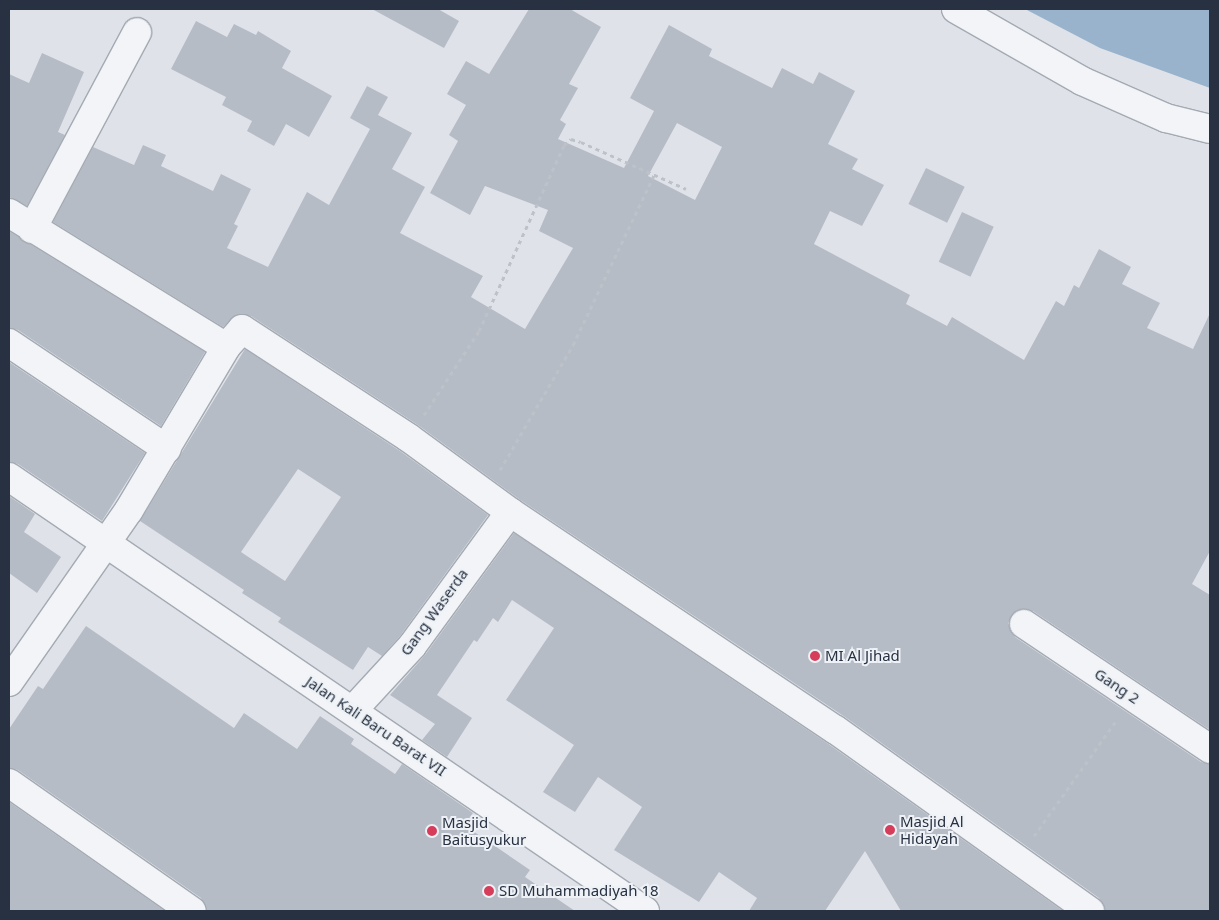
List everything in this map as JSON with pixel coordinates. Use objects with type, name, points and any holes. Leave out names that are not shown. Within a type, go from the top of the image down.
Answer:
[{"type":"street","points":[[956,9],[1082,81],[1166,118],[1210,128]]},
{"type":"street","points":[[32,229],[136,32]]},
{"type":"street","points":[[9,213],[32,229],[226,347]]},
{"type":"street","points":[[9,682],[129,510],[226,347],[237,331],[247,330],[409,438],[510,512],[836,730],[1016,861],[1090,911]]},
{"type":"street","points":[[9,343],[167,449]]},
{"type":"street","name":"Jalan Kali Baru Barat VII","points":[[9,477],[354,710],[645,911]]},
{"type":"street","name":"Gang Waserda","points":[[354,710],[412,646],[510,512]]},
{"type":"street","name":"Gang 2","points":[[1024,624],[1210,749]]},
{"type":"street","points":[[9,783],[192,911]]},
{"type":"path","points":[[409,438],[479,330],[564,145],[571,139],[656,173],[686,189]]},
{"type":"path","points":[[485,494],[574,345],[656,173]]},
{"type":"path","points":[[1016,861],[1133,697]]},
{"type":"water","points":[[1025,9],[1210,9],[1210,88],[1100,48]]},
{"type":"building","points":[[372,9],[438,9],[459,21],[444,48]]},
{"type":"building","points":[[529,9],[570,9],[601,27],[569,84],[578,88],[560,120],[566,124],[558,139],[624,168],[654,111],[630,98],[669,25],[712,49],[709,56],[772,88],[782,68],[813,84],[819,72],[855,91],[828,144],[858,159],[852,169],[884,185],[862,226],[830,211],[814,244],[910,295],[906,304],[947,326],[952,317],[1024,360],[1056,301],[1064,306],[1074,285],[1079,288],[1099,249],[1131,267],[1122,284],[1160,303],[1147,328],[1193,349],[1210,313],[1210,551],[1192,584],[1210,595],[1210,730],[1033,611],[1017,610],[1008,623],[1015,637],[1201,762],[1210,764],[1210,911],[1105,911],[1099,898],[845,717],[519,499],[418,425],[251,316],[236,315],[223,327],[53,222],[93,147],[134,165],[143,145],[166,155],[161,166],[213,191],[221,174],[251,189],[234,224],[238,226],[227,248],[268,267],[307,192],[329,205],[370,129],[350,118],[367,86],[388,97],[378,115],[412,133],[392,169],[425,187],[400,233],[483,276],[471,297],[525,329],[573,248],[539,231],[548,210],[485,186],[470,215],[430,193],[458,141],[449,135],[466,105],[447,94],[466,61],[489,74]],"holes":[[[677,123],[722,147],[695,200],[648,176]]]},
{"type":"building","points":[[196,21],[227,37],[234,24],[256,35],[258,31],[291,51],[282,68],[332,96],[309,137],[286,124],[274,146],[247,131],[252,121],[222,105],[226,97],[171,69]]},
{"type":"building","points":[[42,53],[84,72],[58,132],[65,135],[27,206],[9,197],[9,74],[29,83]]},
{"type":"building","points":[[926,168],[965,187],[947,223],[908,204]]},
{"type":"building","points":[[962,212],[994,227],[970,277],[939,262]]},
{"type":"building","points":[[9,231],[205,352],[161,426],[18,330],[9,328]]},
{"type":"building","points":[[245,349],[400,451],[488,515],[400,636],[382,656],[368,647],[353,670],[278,622],[281,618],[242,593],[244,590],[140,521]],"holes":[[[298,469],[341,497],[285,581],[241,552]]]},
{"type":"building","points":[[9,362],[145,453],[102,521],[18,464],[9,462]]},
{"type":"building","points":[[9,496],[35,514],[24,532],[61,557],[37,593],[9,573]]},
{"type":"building","points":[[514,533],[827,743],[1063,911],[901,911],[865,851],[825,911],[749,911],[757,898],[719,872],[699,902],[614,850],[642,807],[598,777],[575,812],[543,792],[574,745],[506,700],[554,628],[512,600],[498,622],[493,618],[477,642],[474,640],[437,695],[472,718],[447,757],[422,740],[435,724],[390,695],[425,655]]},
{"type":"building","points":[[86,626],[234,728],[244,713],[297,749],[320,716],[354,739],[351,744],[395,774],[402,764],[473,813],[464,825],[530,870],[525,877],[575,911],[207,911],[201,898],[18,770],[9,768],[9,729],[38,686],[43,689]]},
{"type":"building","points":[[9,802],[165,911],[9,911]]},
{"type":"place","name":"MI Al Jihad","points":[[815,656]]},
{"type":"place","name":"Masjid Al Hidayah","points":[[890,830]]},
{"type":"place","name":"Masjid Baitusyukur","points":[[432,831]]},
{"type":"place","name":"SD Muhammadiyah 18","points":[[489,891]]}]
